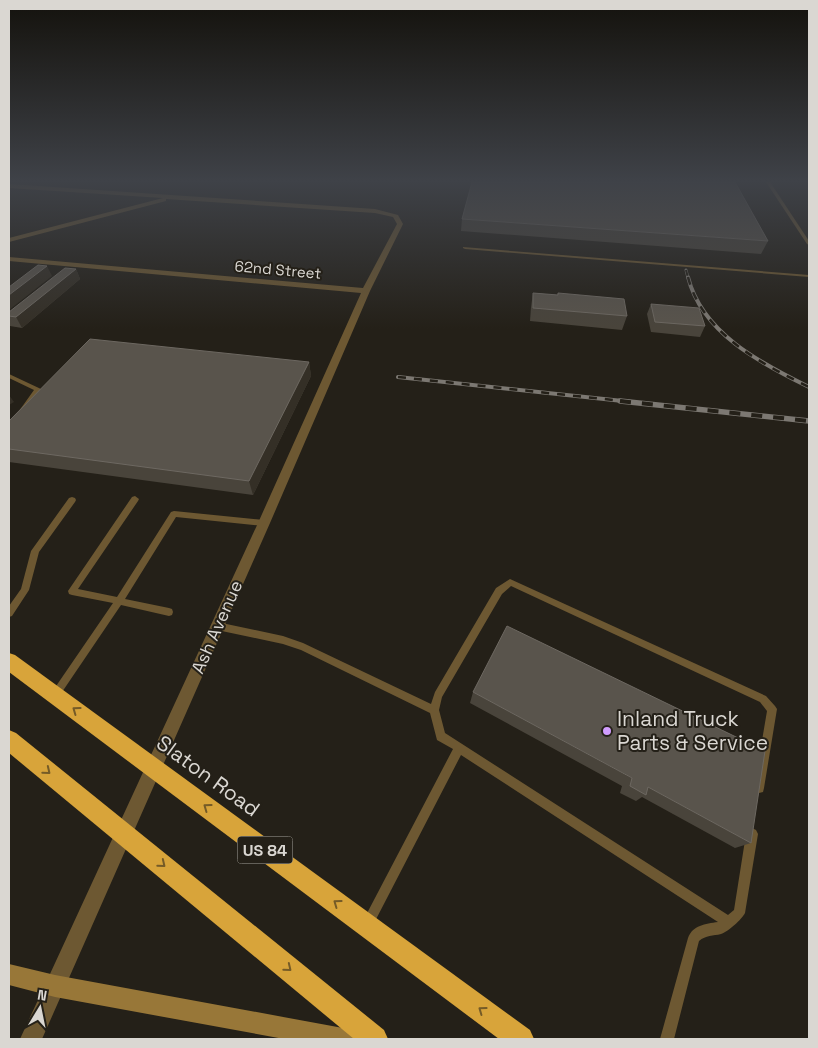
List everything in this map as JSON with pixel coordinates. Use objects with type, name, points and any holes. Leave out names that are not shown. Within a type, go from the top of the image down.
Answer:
[{"type":"highway","name":"Slaton Road","points":[[9,661],[521,1039]]},
{"type":"highway","points":[[9,740],[375,1039]]},
{"type":"street","points":[[9,240],[44,231]]},
{"type":"street","name":"Ash Avenue","points":[[31,1039],[264,523],[366,291],[396,231]]},
{"type":"street","name":"62nd Street","points":[[9,259],[366,291]]},
{"type":"street","points":[[9,975],[55,986],[343,1039]]},
{"type":"lane","points":[[800,231],[809,244]]},
{"type":"lane","points":[[464,248],[809,276]]},
{"type":"lane","points":[[9,376],[38,389],[16,419],[9,425]]},
{"type":"lane","points":[[135,499],[72,592],[119,600],[169,612]]},
{"type":"lane","points":[[9,613],[25,590],[35,551],[72,500]]},
{"type":"lane","points":[[55,695],[174,514],[264,523]]},
{"type":"lane","points":[[728,922],[441,736],[434,710],[438,695],[499,591],[510,582],[763,699],[772,709],[758,796]]},
{"type":"lane","points":[[217,626],[283,640],[303,647],[434,710]]},
{"type":"lane","points":[[367,925],[459,748]]},
{"type":"lane","points":[[667,1039],[694,938],[701,931],[721,928],[739,913],[753,826]]},
{"type":"building","points":[[628,231],[762,231],[768,241]]},
{"type":"building","points":[[38,265],[47,266],[9,295],[9,287]]},
{"type":"building","points":[[65,268],[76,269],[16,317],[9,316],[9,312]]},
{"type":"building","points":[[533,293],[558,295],[558,293],[624,299],[627,316],[533,308]]},
{"type":"building","points":[[651,304],[699,308],[705,326],[655,322]]},
{"type":"building","points":[[90,339],[309,362],[249,481],[9,449],[9,421]]},
{"type":"building","name":"Inland Truck Parts & Service","points":[[507,626],[765,751],[751,843],[648,787],[646,795],[630,786],[632,778],[473,692]]},
{"type":"railway","points":[[686,270],[688,278]]},
{"type":"railway","points":[[688,277],[695,297],[706,314],[735,344],[771,368],[809,387]]},
{"type":"railway","points":[[398,377],[632,402]]},
{"type":"railway","points":[[620,401],[809,421]]},
{"type":"place","name":"Inland Truck Parts & Service","points":[[607,731]]}]
